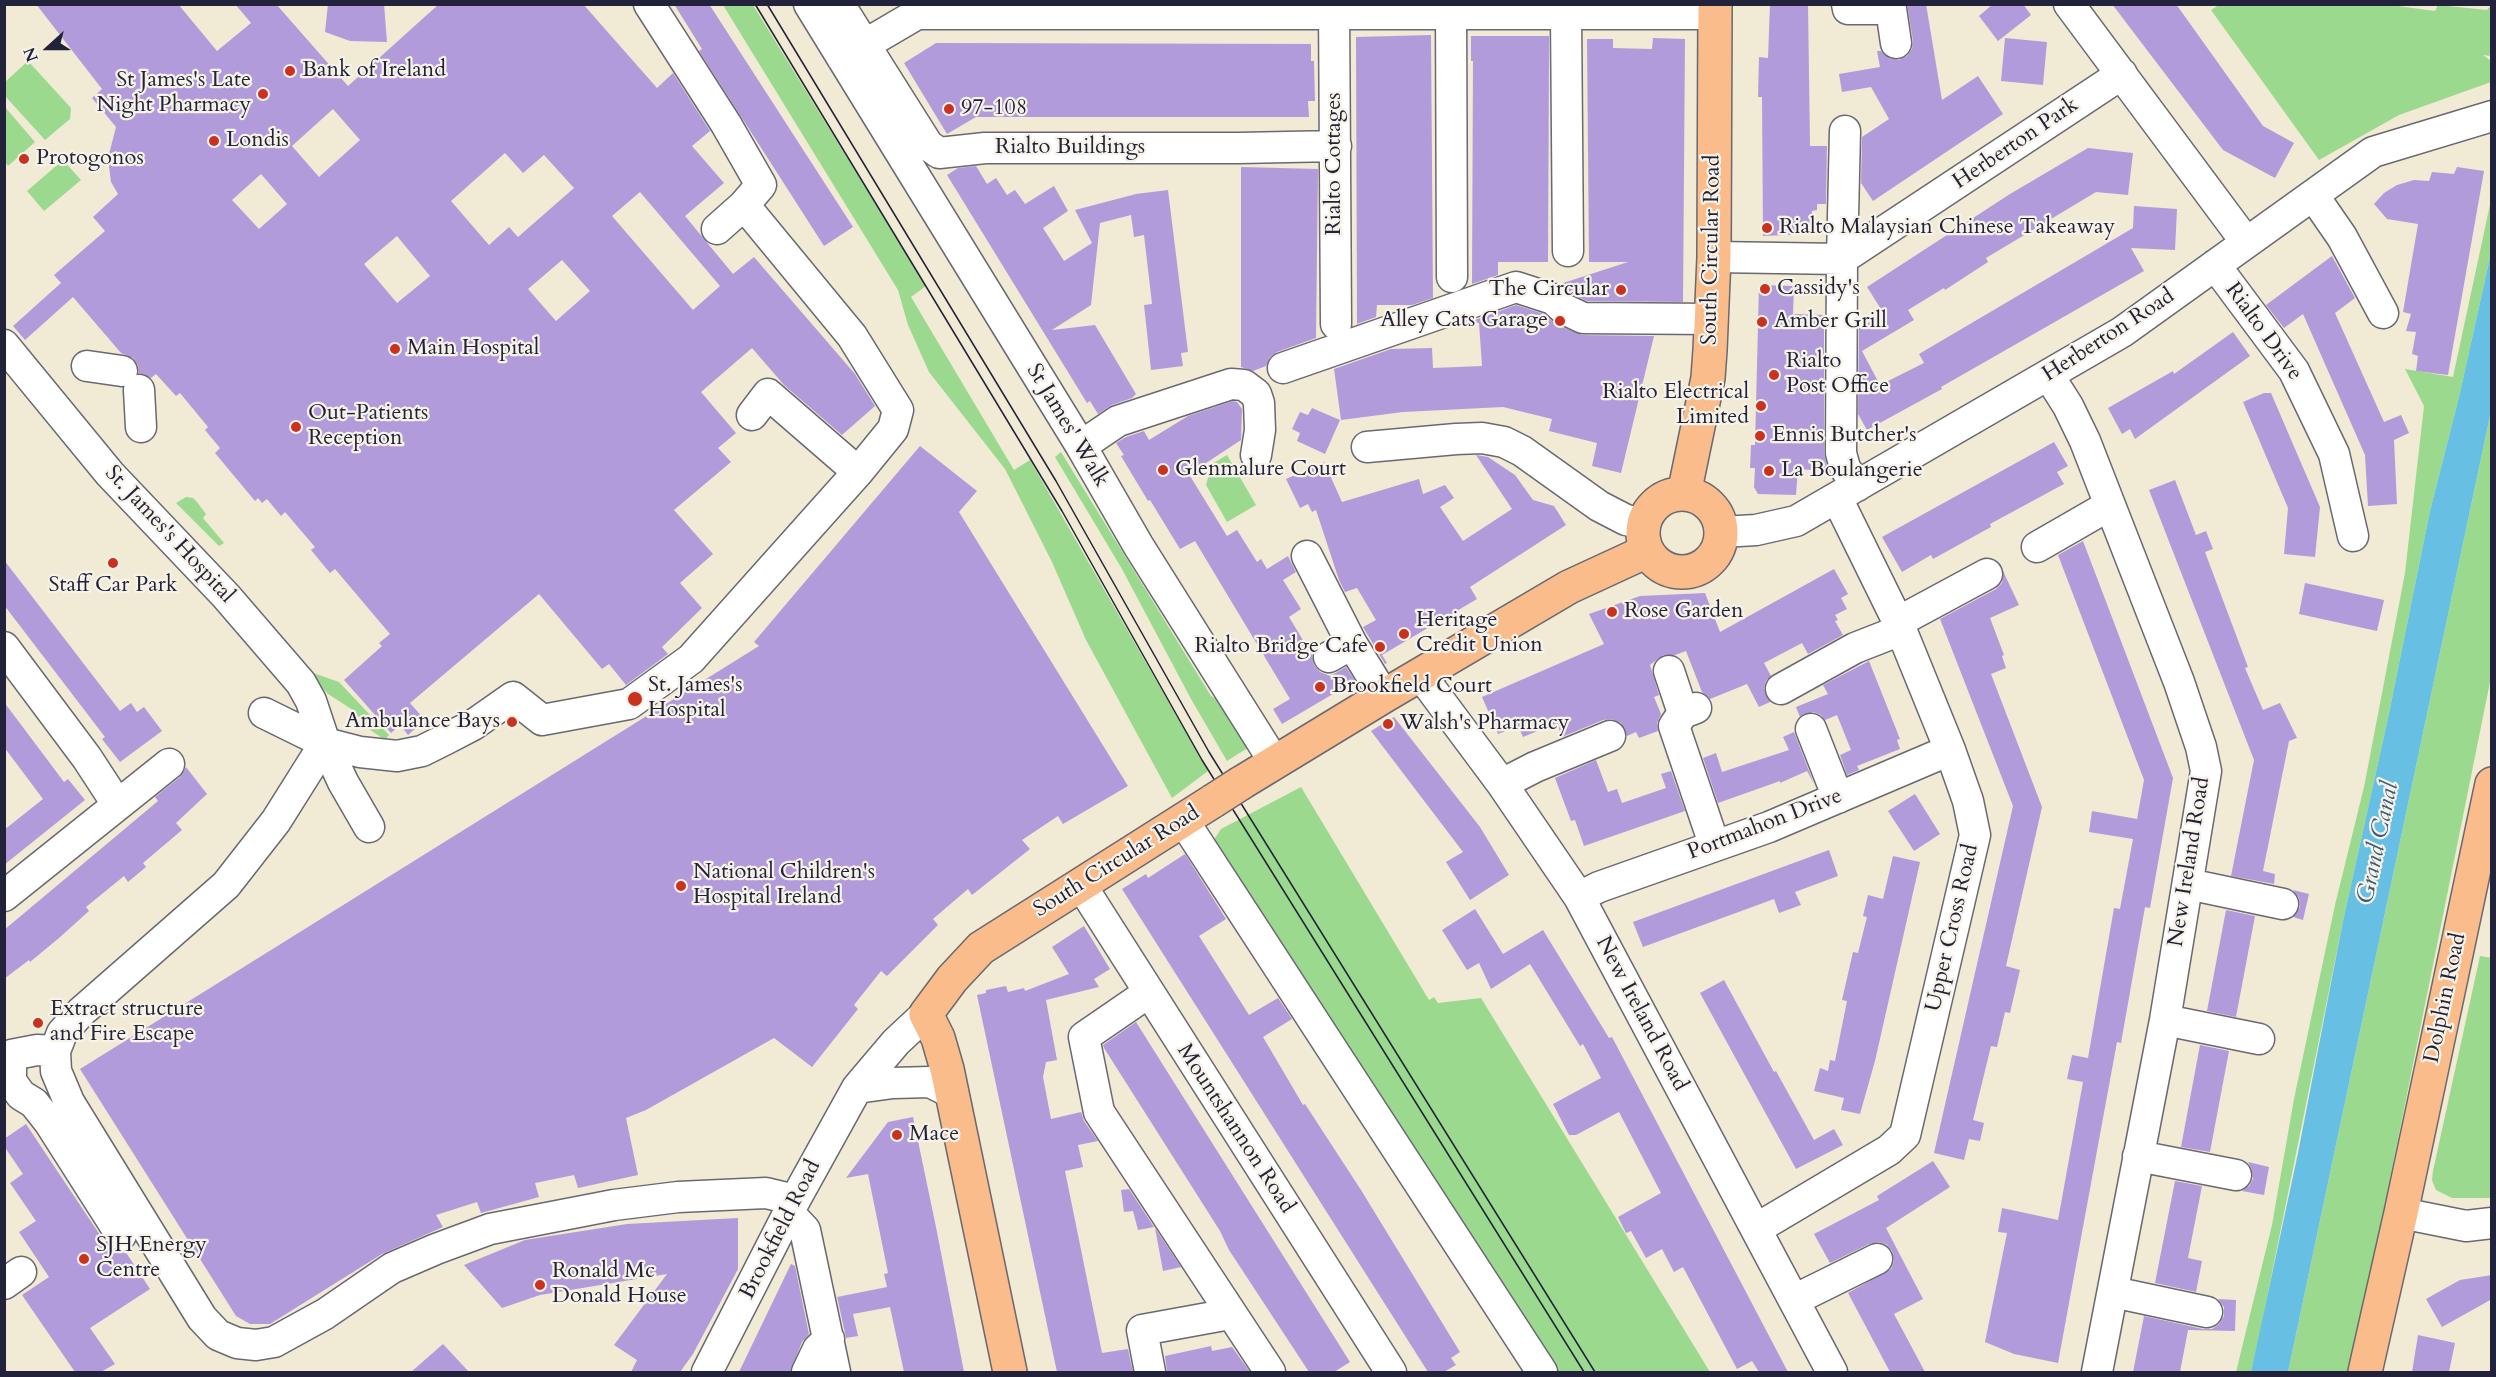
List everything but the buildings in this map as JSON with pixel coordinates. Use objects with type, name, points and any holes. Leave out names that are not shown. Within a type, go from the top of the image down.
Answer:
[{"type":"main road","name":"South Circular Road","points":[[1684,494],[1707,378],[1712,319],[1715,9]]},
{"type":"main road","points":[[1684,494],[1708,503],[1719,519],[1722,532],[1713,559],[1701,568],[1681,573],[1665,569],[1653,560],[1646,538],[1655,505],[1671,496],[1684,494]]},
{"type":"main road","name":"South Circular Road","points":[[926,1014],[952,979],[981,948],[1246,780],[1569,587],[1646,538]]},
{"type":"main road","name":"Dolphin Road","points":[[2365,1372],[2402,1213],[2492,784]]},
{"type":"main road","points":[[926,1014],[938,1038],[952,1093],[1010,1372]]},
{"type":"street","points":[[649,4],[726,124],[761,185],[744,205],[717,229]]},
{"type":"street","points":[[809,4],[853,51]]},
{"type":"street","points":[[839,4],[853,51]]},
{"type":"street","points":[[1847,4],[1848,9],[1891,9],[1896,43]]},
{"type":"street","points":[[2070,4],[2246,242]]},
{"type":"street","points":[[853,51],[917,9],[1451,9],[1566,15],[1715,9]]},
{"type":"street","name":"Rialto Cottages","points":[[1334,9],[1336,324]]},
{"type":"street","points":[[1451,9],[1452,278]]},
{"type":"street","points":[[1566,15],[1568,251]]},
{"type":"street","name":"St James' Walk","points":[[853,51],[860,88],[1081,446],[1138,544],[1275,763]]},
{"type":"street","name":"Rialto Buildings","points":[[853,51],[928,145],[939,153],[985,148],[1335,146]]},
{"type":"street","name":"Herberton Park","points":[[1842,260],[2122,74]]},
{"type":"street","name":"Herberton Road","points":[[1722,532],[1756,530],[1796,521],[2122,332],[2373,152],[2488,117]]},
{"type":"street","name":"Upper Cross Road","points":[[1756,1229],[1889,1150],[1905,1135],[1975,835],[1968,801],[1950,750],[1847,492],[1841,453],[1845,131]]},
{"type":"street","points":[[2313,195],[2342,237],[2383,313]]},
{"type":"street","points":[[264,713],[325,743],[360,752],[397,756],[422,751],[473,725],[513,697],[542,720],[629,704],[691,658],[858,472],[893,429],[898,410],[852,336],[744,205]]},
{"type":"street","points":[[1714,257],[1842,260]]},
{"type":"street","name":"Rialto Drive","points":[[2215,266],[2294,371],[2334,454],[2353,536]]},
{"type":"street","points":[[1283,368],[1516,287],[1553,299],[1564,309],[1583,318],[1712,319]]},
{"type":"street","name":"St. James's Hospital","points":[[4,345],[110,474],[226,596],[295,675],[311,701],[325,743],[342,782],[369,827]]},
{"type":"street","points":[[87,366],[131,380],[141,427]]},
{"type":"street","name":"New Ireland Road","points":[[2049,376],[2068,406],[2085,441],[2179,682],[2201,747],[2206,771],[2165,1020],[2097,1372]]},
{"type":"street","points":[[1081,446],[1118,421],[1231,384],[1244,386],[1256,394],[1259,403],[1260,430],[1256,455]]},
{"type":"street","points":[[752,415],[768,394],[858,472]]},
{"type":"street","points":[[1368,447],[1482,438],[1504,442],[1522,451],[1599,506],[1626,520],[1646,538]]},
{"type":"street","points":[[2037,547],[2110,505]]},
{"type":"street","points":[[1307,556],[1340,650],[1384,696]]},
{"type":"street","points":[[1781,688],[1899,626],[1987,574]]},
{"type":"street","points":[[6,650],[87,758],[117,804]]},
{"type":"street","points":[[1669,671],[1689,710],[1674,726],[1714,844]]},
{"type":"street","name":"New Ireland Road","points":[[1420,674],[1502,784],[1579,897],[1832,1372]]},
{"type":"street","points":[[1811,729],[1838,798]]},
{"type":"street","points":[[1502,784],[1534,767],[1610,736]]},
{"type":"street","points":[[325,743],[276,821],[226,885],[81,1012],[62,1033],[55,1051],[56,1071],[69,1102],[202,1318],[218,1335],[237,1343],[256,1345],[274,1342],[325,1314],[392,1268],[490,1228],[614,1205],[678,1197],[766,1193],[792,1207],[805,1230],[836,1372]]},
{"type":"street","name":"Portmahon Drive","points":[[1579,897],[1599,886],[1714,844],[1769,827],[1950,750]]},
{"type":"street","points":[[4,896],[169,764]]},
{"type":"street","points":[[1183,820],[1542,1372]]},
{"type":"street","points":[[2188,884],[2283,903]]},
{"type":"street","name":"Mountshannon Road","points":[[1081,885],[1382,1369]]},
{"type":"street","points":[[1148,993],[1084,1037],[1099,1112],[1270,1372]]},
{"type":"street","name":"Brookfield Road","points":[[707,1372],[792,1207],[857,1088],[902,1036],[926,1014]]},
{"type":"street","points":[[2165,1020],[2259,1039]]},
{"type":"street","points":[[55,1051],[37,1050],[10,1055],[13,1098],[34,1103],[121,1235]]},
{"type":"street","points":[[857,1088],[893,1083],[930,1082],[952,1093]]},
{"type":"street","points":[[2138,1156],[2236,1174]]},
{"type":"street","points":[[2402,1213],[2466,1226],[2492,1223]]},
{"type":"street","points":[[1794,1300],[1876,1259]]},
{"type":"street","points":[[2113,1292],[2206,1312]]},
{"type":"street","points":[[1150,1372],[1142,1330],[1230,1314]]},
{"type":"street","points":[[807,1372],[818,1349],[829,1339]]},
{"type":"green space","points":[[2383,4],[2435,11],[2438,5],[2487,10],[2491,5],[2491,56],[2483,55],[2491,61],[2491,82],[2399,115],[2319,160],[2211,10],[2219,5]]},
{"type":"green space","points":[[723,5],[753,5],[926,286],[911,297],[1014,470],[1030,460],[1208,771],[1172,798],[1086,640],[1052,562],[1005,469],[929,372],[908,325],[898,290]]},
{"type":"green space","points":[[28,61],[71,108],[70,119],[45,140],[5,96],[5,82]]},
{"type":"green space","points":[[5,107],[35,142],[8,166],[5,162]]},
{"type":"green space","points":[[63,160],[81,180],[44,211],[27,191]]},
{"type":"green space","points":[[2491,200],[2491,253],[2459,397],[2430,511],[2388,718],[2343,921],[2257,1347],[2251,1372],[2236,1372],[2272,1225],[2294,1099],[2335,905],[2364,787],[2405,573],[2424,406],[2405,369],[2453,377]]},
{"type":"green space","points":[[2491,411],[2491,677],[2351,1372],[2288,1372]]},
{"type":"green space","points":[[1061,452],[1211,696],[1224,704],[1248,740],[1246,749],[1227,761],[1191,699],[1122,569],[1055,457]]},
{"type":"green space","points":[[1227,455],[1256,505],[1227,522],[1206,485],[1212,464]]},
{"type":"green space","points":[[186,497],[193,498],[197,502],[206,514],[203,518],[224,543],[219,546],[176,503]]},
{"type":"green space","points":[[313,673],[339,682],[389,735],[385,740],[366,727],[353,710],[328,694],[310,675]]},
{"type":"green space","points":[[1301,787],[1429,1000],[1434,997],[1438,1003],[1481,998],[1710,1372],[1546,1372],[1213,841],[1221,829]]},
{"type":"green space","points":[[2480,956],[2492,958],[2491,1198],[2452,1198],[2436,1190],[2432,1180],[2433,1171]]},
{"type":"water","name":"Grand Canal","points":[[2491,253],[2491,411],[2288,1372],[2251,1372],[2430,511],[2459,397]]},
{"type":"tram line","points":[[755,4],[1062,511],[1202,760],[1584,1372]]},
{"type":"tram line","points":[[767,4],[1056,481],[1209,752],[1595,1372]]},
{"type":"place","name":"Bank of Ireland","points":[[290,71]]},
{"type":"place","name":"St James's Late Night Pharmacy","points":[[263,94]]},
{"type":"place","name":"97-108","points":[[949,109]]},
{"type":"place","name":"Londis","points":[[214,141]]},
{"type":"place","name":"Protogonos","points":[[24,159]]},
{"type":"place","name":"Rialto Malaysian Chinese Takeaway","points":[[1767,228]]},
{"type":"place","name":"Cassidy's","points":[[1765,289]]},
{"type":"place","name":"The Circular","points":[[1621,290]]},
{"type":"place","name":"Alley Cats Garage","points":[[1560,321]]},
{"type":"place","name":"Amber Grill","points":[[1762,322]]},
{"type":"place","name":"Main Hospital","points":[[395,349]]},
{"type":"place","name":"Rialto Post Office","points":[[1774,375]]},
{"type":"place","name":"Rialto Electrical Limited","points":[[1761,406]]},
{"type":"place","name":"Out-Patients Reception","points":[[296,427]]},
{"type":"place","name":"Ennis Butcher's","points":[[1760,436]]},
{"type":"place","name":"Glenmalure Court","points":[[1163,470]]},
{"type":"place","name":"La Boulangerie","points":[[1769,471]]},
{"type":"place","name":"Staff Car Park","points":[[113,563]]},
{"type":"place","name":"Rose Garden","points":[[1612,612]]},
{"type":"place","name":"Heritage Credit Union","points":[[1404,634]]},
{"type":"place","name":"Rialto Bridge Cafe","points":[[1380,647]]},
{"type":"place","name":"Brookfield Court","points":[[1320,687]]},
{"type":"place","name":"St. James's Hospital","points":[[635,699]]},
{"type":"place","name":"Ambulance Bays","points":[[512,722]]},
{"type":"place","name":"Walsh's Pharmacy","points":[[1388,724]]},
{"type":"place","name":"National Children's Hospital Ireland","points":[[681,886]]},
{"type":"place","name":"Extract structure and Fire Escape","points":[[38,1023]]},
{"type":"place","name":"Mace","points":[[897,1135]]},
{"type":"place","name":"SJH Energy Centre","points":[[84,1259]]},
{"type":"place","name":"Ronald Mc Donald House","points":[[540,1285]]}]
